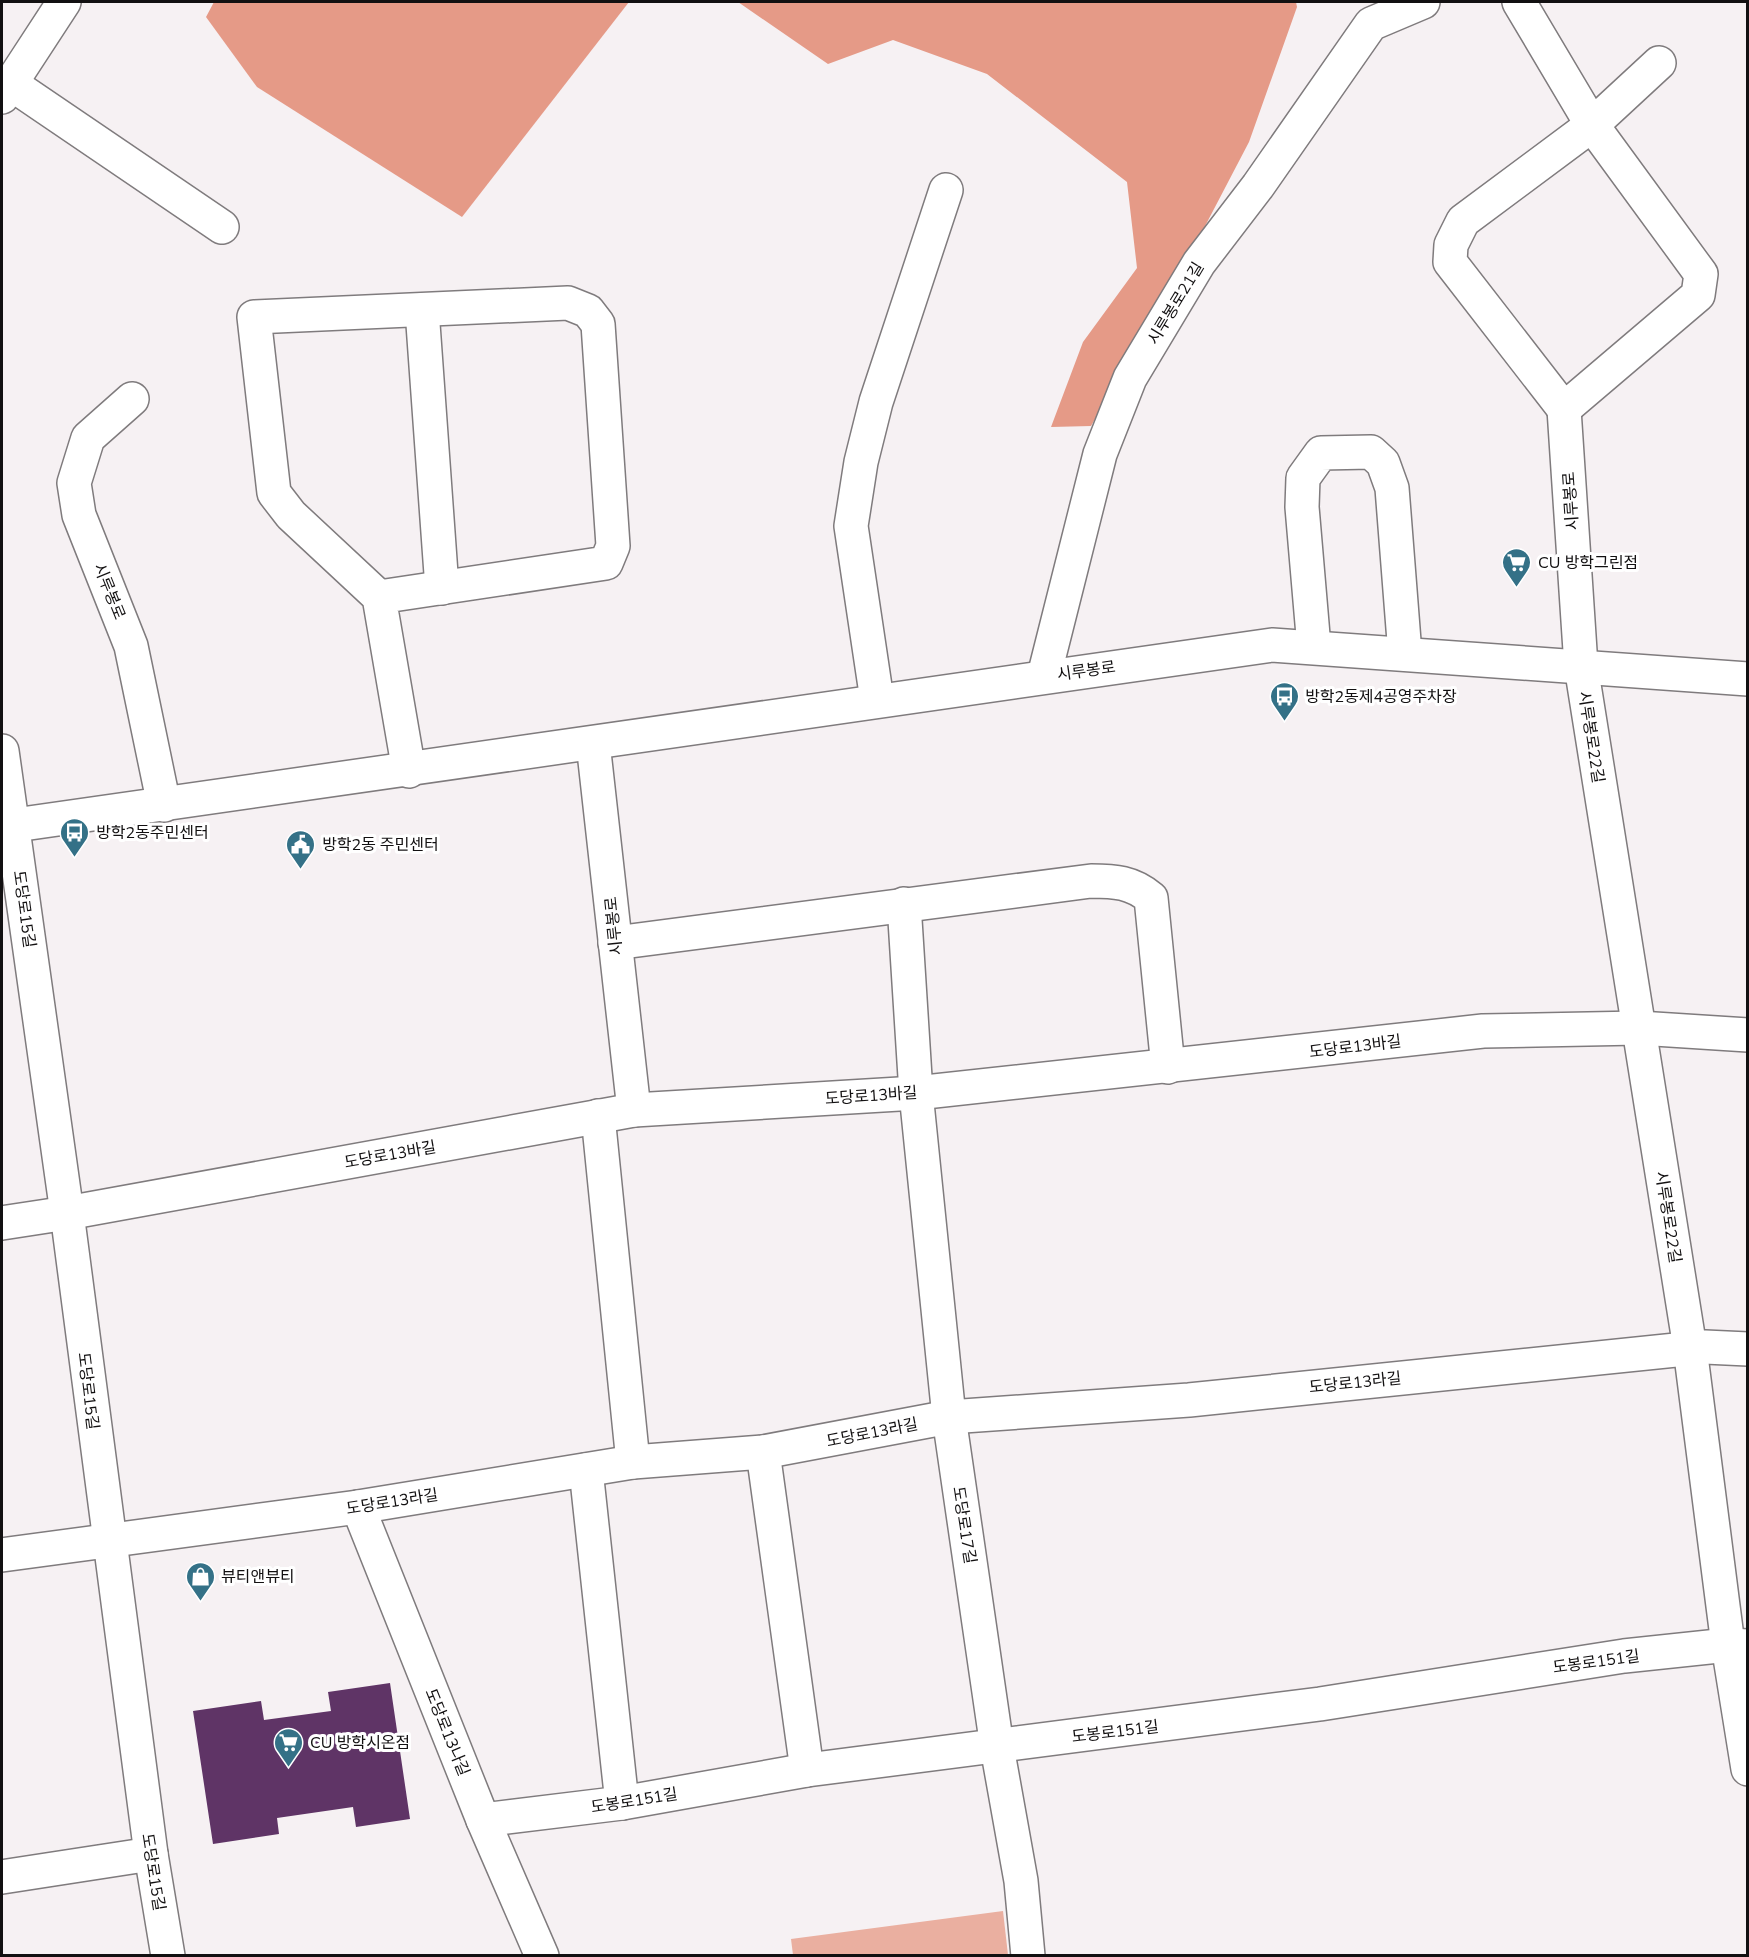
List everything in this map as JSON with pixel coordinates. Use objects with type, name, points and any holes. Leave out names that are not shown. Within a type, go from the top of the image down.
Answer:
[{"type":"street","points":[[64,2],[6,90],[222,227]]},
{"type":"street","name":"시루봉로21길","points":[[1044,676],[1100,454],[1130,378],[1199,263],[1258,186],[1371,24],[1423,2]]},
{"type":"street","points":[[1520,2],[1592,126],[1701,274],[1698,295],[1564,409],[1450,262],[1451,245],[1463,220],[1592,126],[1659,63]]},
{"type":"street","points":[[877,700],[851,526],[861,462],[876,402],[946,190]]},
{"type":"street","points":[[379,597],[606,563],[613,546],[598,324],[588,311],[568,303],[254,317],[274,493],[291,515],[379,597],[409,771]]},
{"type":"street","points":[[422,309],[442,588]]},
{"type":"street","name":"시루봉로","points":[[132,399],[88,438],[74,483],[79,515],[131,646],[164,805]]},
{"type":"street","name":"시루봉로","points":[[1564,409],[1581,666]]},
{"type":"street","points":[[1314,647],[1302,507],[1303,478],[1321,453],[1371,452],[1383,463],[1392,488],[1405,654]]},
{"type":"street","name":"시루봉로","points":[[8,827],[409,771],[877,700],[1272,645],[1748,679]]},
{"type":"street","name":"시루봉로22길","points":[[1581,666],[1738,1645],[1748,1769]]},
{"type":"street","name":"시루봉로","points":[[593,743],[634,1110]]},
{"type":"street","name":"도당로15길","points":[[2,751],[8,827],[67,1213],[108,1542],[151,1854],[168,1956]]},
{"type":"street","points":[[615,943],[904,904],[1091,881],[1119,881],[1138,887],[1151,898],[1168,1067]]},
{"type":"street","name":"도당로17길","points":[[904,904],[916,1093],[949,1417],[997,1747],[1022,1881],[1028,1956]]},
{"type":"street","name":"도당로13바길","points":[[2,1223],[634,1110],[916,1093],[1483,1031],[1640,1028],[1748,1035]]},
{"type":"street","points":[[598,1116],[633,1462]]},
{"type":"street","name":"도당로13라길","points":[[2,1555],[358,1507],[633,1462],[763,1452],[949,1417],[1189,1400],[1690,1348],[1748,1349]]},
{"type":"street","points":[[763,1452],[807,1770]]},
{"type":"street","points":[[586,1470],[622,1803]]},
{"type":"street","name":"도당로13나길","points":[[358,1507],[483,1820],[542,1956]]},
{"type":"street","name":"도봉로151길","points":[[483,1820],[622,1803],[807,1770],[1320,1704],[1624,1656],[1738,1645]]},
{"type":"street","points":[[2,1877],[151,1854]]},
{"type":"shaded area","points":[[214,2],[629,2],[462,217],[257,87],[206,17]]},
{"type":"shaded area","points":[[738,2],[1296,2],[1297,7],[1249,142],[1191,253],[1091,426],[1051,427],[1083,342],[1137,268],[1127,182],[987,74],[893,40],[828,64]]},
{"type":"shaded area","points":[[1003,1911],[1008,1955],[793,1955],[791,1939]]},
{"type":"building","points":[[390,1683],[410,1819],[356,1827],[353,1807],[277,1818],[279,1834],[213,1844],[193,1711],[261,1701],[264,1720],[331,1711],[328,1692]]},
{"type":"place","name":"CU 방학그린점","points":[[1517,588]]},
{"type":"place","name":"방학2동제4공영주차장","points":[[1284,722]]},
{"type":"place","name":"방학2동주민센터","points":[[75,858]]},
{"type":"place","name":"방학2동 주민센터","points":[[301,870]]},
{"type":"place","name":"뷰티앤뷰티","points":[[200,1602]]},
{"type":"place","name":"CU 방학시온점","points":[[289,1768]]}]
